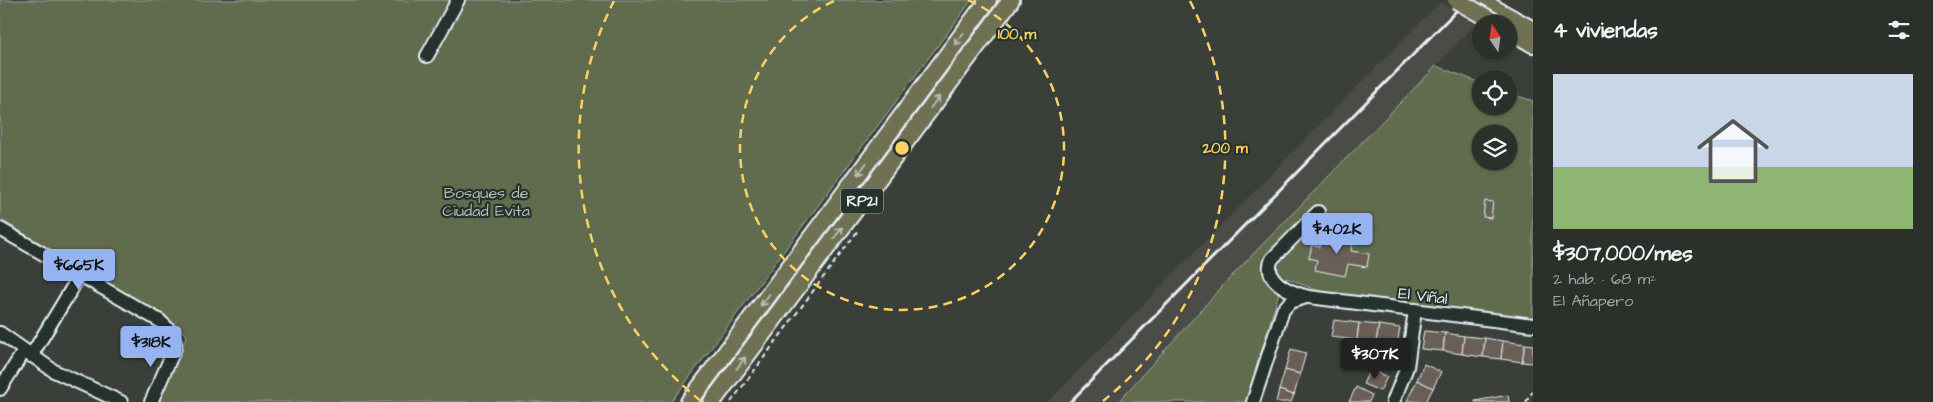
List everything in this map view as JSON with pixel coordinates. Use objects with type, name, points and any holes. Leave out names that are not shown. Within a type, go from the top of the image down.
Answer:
[{"type":"main road","name":"RP21","points":[[689,402],[988,0]]},
{"type":"main road","name":"RP21","points":[[712,402],[1012,0]]},
{"type":"main road","points":[[1456,0],[1487,15]]},
{"type":"main road","points":[[1479,0],[1495,15]]},
{"type":"main road","points":[[1518,26],[1533,30]]},
{"type":"main road","points":[[1518,33],[1533,44]]},
{"type":"street","points":[[427,56],[458,0]]},
{"type":"street","name":"El Viñal","points":[[1318,212],[1272,259],[1269,266],[1270,273],[1292,293],[1533,325]]},
{"type":"street","points":[[0,229],[160,321],[174,336],[175,348],[151,402]]},
{"type":"street","points":[[0,389],[28,353],[80,275]]},
{"type":"street","points":[[1253,402],[1283,310],[1290,302],[1309,296]]},
{"type":"street","points":[[1393,402],[1407,367],[1416,310]]},
{"type":"street","points":[[0,333],[70,380],[121,402]]},
{"type":"path","points":[[1526,402],[1533,391]]},
{"type":"shaded area","points":[[1440,2],[1472,22],[1472,28],[1228,280],[1118,402],[1048,402]]},
{"type":"green space","name":"Bosques de Ciudad Evita","points":[[0,0],[972,0],[671,402],[159,402],[187,335],[147,308],[0,219]]},
{"type":"green space","points":[[1436,66],[1472,80],[1472,115],[1517,115],[1517,96],[1533,101],[1533,319],[1318,291],[1287,278],[1279,293],[1246,402],[1118,402],[1228,280]]},
{"type":"building","points":[[1485,201],[1493,202],[1491,218],[1483,217]]},
{"type":"building","points":[[1322,234],[1353,240],[1351,251],[1369,254],[1367,267],[1348,264],[1345,276],[1315,270],[1317,260],[1309,258],[1312,245],[1320,247]]},
{"type":"building","points":[[1334,320],[1359,323],[1357,340],[1331,337]]},
{"type":"building","points":[[1359,323],[1379,325],[1376,342],[1357,340]]},
{"type":"building","points":[[1379,325],[1400,328],[1397,345],[1376,342]]},
{"type":"building","points":[[1424,331],[1445,333],[1443,351],[1421,349]]},
{"type":"building","points":[[1445,333],[1464,336],[1462,354],[1443,351]]},
{"type":"building","points":[[1464,336],[1485,338],[1483,357],[1462,354]]},
{"type":"building","points":[[1485,338],[1503,341],[1501,359],[1483,357]]},
{"type":"building","points":[[1503,341],[1525,344],[1522,362],[1501,359]]},
{"type":"building","points":[[1525,344],[1533,345],[1533,363],[1522,362]]},
{"type":"building","points":[[1291,349],[1306,353],[1300,374],[1285,370]]},
{"type":"building","points":[[1424,364],[1441,372],[1433,388],[1417,380]]},
{"type":"building","points":[[1370,369],[1387,377],[1380,391],[1363,384]]},
{"type":"building","points":[[1285,370],[1300,374],[1294,395],[1279,390]]},
{"type":"building","points":[[1417,380],[1433,388],[1426,402],[1407,401]]},
{"type":"building","points":[[1356,387],[1372,395],[1369,402],[1349,402]]},
{"type":"building","points":[[1279,390],[1294,395],[1291,402],[1276,402]]},
{"type":"building","points":[[1508,395],[1509,402],[1475,402],[1475,401]]},
{"type":"railway","points":[[1070,402],[1467,0]]}]
